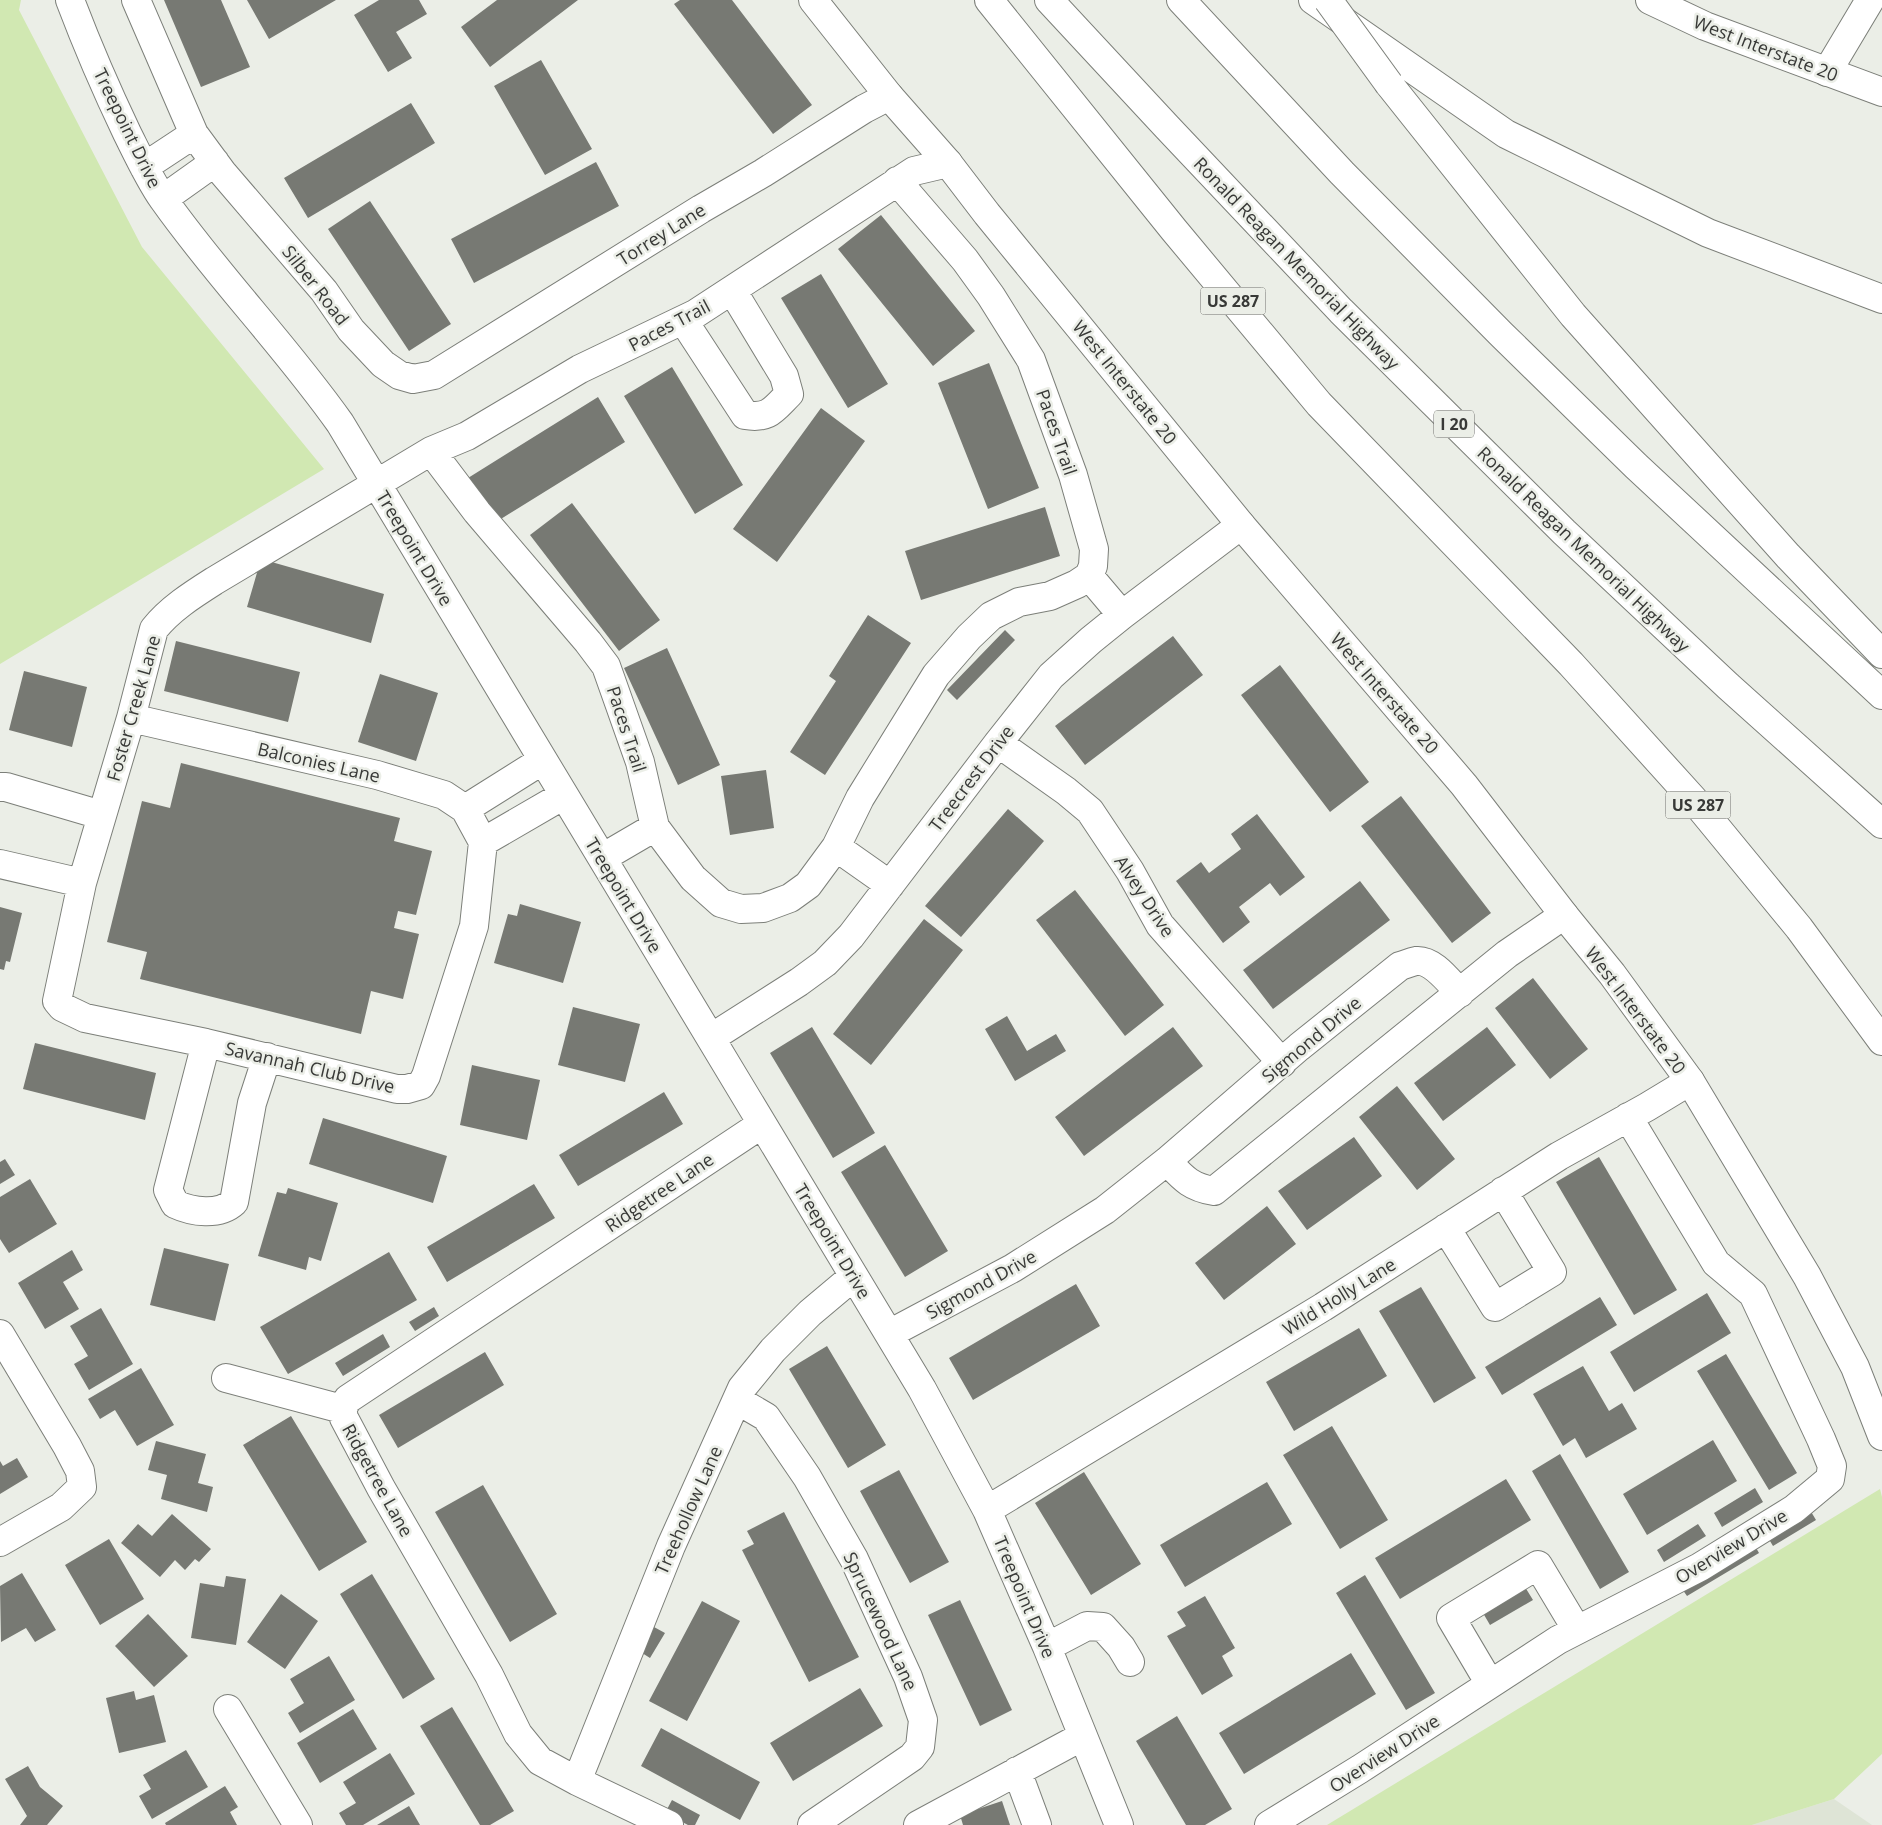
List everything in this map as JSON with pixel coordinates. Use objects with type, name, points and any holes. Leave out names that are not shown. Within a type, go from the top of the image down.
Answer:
[{"type":"main road","name":"Treepoint Drive","points":[[70,0],[109,95],[144,167],[163,199],[315,388],[340,423],[922,1389],[987,1510],[1047,1647],[1119,1825]]},
{"type":"main road","name":"Silber Road","points":[[136,0],[194,134],[215,162],[324,291],[351,330],[383,364],[399,375],[413,379],[434,374]]},
{"type":"main road","name":"West Interstate 20","points":[[813,0],[889,96],[948,163],[993,221],[1241,525],[1464,785],[1612,974],[1690,1081],[1807,1276],[1854,1367],[1882,1436]]},
{"type":"main road","name":"US 287","points":[[989,0],[1174,230],[1319,404],[1571,664],[1693,799],[1799,928],[1882,1041]]},
{"type":"main road","name":"Ronald Reagan Memorial Highway","points":[[1049,0],[1342,311],[1564,532],[1720,679],[1882,824]]},
{"type":"main road","points":[[1181,0],[1342,173],[1501,334],[1636,466],[1882,695]]},
{"type":"main road","points":[[1313,0],[1506,134],[1708,233],[1882,299]]},
{"type":"main road","points":[[1328,0],[1389,84],[1573,315],[1782,548],[1882,654]]},
{"type":"main road","name":"West Interstate 20","points":[[1650,0],[1705,26],[1882,92]]},
{"type":"main road","points":[[1828,72],[1870,0]]},
{"type":"main road","name":"Torrey Lane","points":[[434,374],[864,109],[889,96]]},
{"type":"main road","points":[[144,167],[194,134]]},
{"type":"main road","points":[[163,199],[215,162]]},
{"type":"main road","name":"Paces Trail","points":[[377,485],[431,451],[467,436],[580,369],[696,314],[896,181],[914,171],[948,163]]},
{"type":"main road","name":"Paces Trail","points":[[431,451],[477,512],[588,642],[606,666],[640,762],[655,827],[693,878],[721,903],[741,909],[763,908],[790,898],[808,885],[836,847],[860,798],[936,676],[969,637],[991,616],[1019,602],[1050,596],[1077,584],[1089,576],[1093,566],[1094,549],[1073,476],[1031,360],[990,296],[964,260],[896,181]]},
{"type":"main road","points":[[683,320],[745,415],[759,418],[772,410],[789,394],[784,376],[732,290]]},
{"type":"main road","name":"Foster Creek Lane","points":[[68,1009],[62,1007],[57,1001],[82,883],[131,718],[154,629],[163,618],[188,598],[214,581],[377,485]]},
{"type":"main road","name":"Treecrest Drive","points":[[710,1038],[799,982],[824,963],[851,936],[1051,676],[1122,615],[1241,525]]},
{"type":"main road","points":[[1089,576],[1122,615]]},
{"type":"main road","name":"Balconies Lane","points":[[131,718],[377,775],[444,795],[465,809],[483,842]]},
{"type":"main road","name":"Alvey Drive","points":[[998,743],[1066,791],[1090,811],[1130,871],[1160,925],[1282,1064]]},
{"type":"main road","points":[[465,809],[543,760]]},
{"type":"main road","points":[[0,787],[6,787],[101,814]]},
{"type":"main road","points":[[483,842],[564,795]]},
{"type":"main road","points":[[602,858],[655,827]]},
{"type":"main road","name":"Savannah Club Drive","points":[[68,1009],[85,1018],[206,1043],[397,1089],[408,1089],[421,1085],[426,1076],[474,926],[483,842]]},
{"type":"main road","points":[[836,847],[890,885]]},
{"type":"main road","points":[[0,864],[82,883]]},
{"type":"main road","points":[[1168,1161],[1186,1181],[1201,1189],[1214,1191],[1507,954],[1564,915]]},
{"type":"main road","name":"Sigmond Drive","points":[[889,1334],[1013,1268],[1105,1210],[1168,1161],[1282,1064],[1299,1047],[1400,966],[1417,961],[1427,963],[1460,993]]},
{"type":"main road","points":[[206,1043],[168,1190],[175,1204],[185,1209],[213,1211],[226,1209],[234,1202],[252,1103],[266,1057]]},
{"type":"main road","name":"Wild Holly Lane","points":[[987,1510],[1323,1307],[1559,1156],[1690,1081]]},
{"type":"main road","name":"Overview Drive","points":[[1269,1825],[1360,1769],[1558,1640],[1700,1567],[1794,1509],[1830,1479],[1832,1466],[1752,1294],[1716,1263],[1628,1117]]},
{"type":"main road","name":"Ridgetree Lane","points":[[669,1825],[577,1781],[540,1760],[518,1734],[489,1675],[376,1479],[344,1418],[342,1409],[348,1398],[762,1124]]},
{"type":"main road","points":[[1446,1228],[1495,1307],[1552,1272],[1503,1191]]},
{"type":"main road","name":"Treehollow Lane","points":[[577,1781],[671,1546],[742,1388],[773,1350],[810,1313],[854,1276]]},
{"type":"main road","points":[[0,1334],[67,1446],[80,1471],[82,1487],[61,1507],[0,1542]]},
{"type":"main road","points":[[226,1378],[342,1409]]},
{"type":"main road","name":"Sprucewood Lane","points":[[737,1400],[766,1417],[807,1477],[854,1559],[908,1677],[923,1720],[920,1747],[912,1757],[812,1825]]},
{"type":"main road","points":[[1490,1684],[1451,1618],[1538,1566],[1577,1630]]},
{"type":"main road","points":[[1047,1647],[1087,1626],[1103,1627],[1121,1647],[1130,1662]]},
{"type":"main road","points":[[228,1709],[298,1825]]},
{"type":"main road","points":[[918,1825],[1083,1736]]},
{"type":"main road","points":[[1017,1771],[1037,1825]]},
{"type":"shaded area","points":[[1834,1799],[1872,1825],[1752,1825]]},
{"type":"green space","points":[[0,0],[21,0],[19,10],[142,247],[324,469],[0,664]]},
{"type":"green space","points":[[1880,1489],[1882,1497],[1882,1754],[1834,1799],[1752,1825],[1327,1825]]},
{"type":"building","points":[[164,0],[221,0],[250,67],[201,87]]},
{"type":"building","points":[[247,0],[336,0],[269,39]]},
{"type":"building","points":[[379,0],[419,0],[427,14],[396,32],[412,58],[388,72],[354,15]]},
{"type":"building","points":[[497,0],[578,0],[490,67],[461,27]]},
{"type":"building","points":[[680,0],[732,0],[812,105],[773,134],[674,4]]},
{"type":"building","points":[[541,60],[592,149],[545,175],[494,86]]},
{"type":"building","points":[[411,103],[435,143],[308,218],[284,178]]},
{"type":"building","points":[[596,162],[619,206],[474,283],[451,239]]},
{"type":"building","points":[[370,201],[451,324],[409,351],[328,229]]},
{"type":"building","points":[[881,215],[975,331],[933,366],[838,249]]},
{"type":"building","points":[[821,274],[888,384],[848,408],[781,298]]},
{"type":"building","points":[[989,363],[1039,488],[988,509],[938,383]]},
{"type":"building","points":[[672,367],[743,485],[695,514],[624,396]]},
{"type":"building","points":[[598,397],[625,442],[496,522],[468,478]]},
{"type":"building","points":[[821,408],[865,441],[777,562],[733,529]]},
{"type":"building","points":[[572,503],[660,620],[619,651],[530,535]]},
{"type":"building","points":[[1045,507],[1060,556],[921,600],[905,551]]},
{"type":"building","points":[[261,559],[384,594],[371,643],[247,607]]},
{"type":"building","points":[[868,615],[911,643],[825,775],[790,752],[836,681],[829,676]]},
{"type":"building","points":[[1005,630],[1015,640],[957,700],[947,690]]},
{"type":"building","points":[[1173,636],[1203,675],[1085,765],[1055,726]]},
{"type":"building","points":[[176,641],[300,672],[288,722],[164,691]]},
{"type":"building","points":[[667,648],[720,765],[678,785],[624,668]]},
{"type":"building","points":[[1280,665],[1369,782],[1330,812],[1241,695]]},
{"type":"building","points":[[24,671],[87,687],[72,747],[9,730]]},
{"type":"building","points":[[380,674],[438,693],[416,761],[358,742]]},
{"type":"building","points":[[181,763],[400,818],[394,841],[432,851],[416,915],[398,911],[394,928],[419,934],[403,999],[371,991],[361,1034],[140,979],[147,952],[107,942],[142,801],[170,808]]},
{"type":"building","points":[[766,770],[774,828],[730,835],[721,776]]},
{"type":"building","points":[[1401,796],[1491,913],[1452,943],[1361,826]]},
{"type":"building","points":[[1008,809],[1044,841],[961,937],[925,906]]},
{"type":"building","points":[[1257,814],[1305,877],[1280,896],[1270,883],[1239,907],[1250,922],[1223,943],[1176,881],[1201,862],[1209,873],[1241,849],[1231,834]]},
{"type":"building","points":[[1360,881],[1390,920],[1273,1009],[1243,970]]},
{"type":"building","points":[[1075,890],[1164,1005],[1125,1036],[1036,920]]},
{"type":"building","points":[[520,904],[581,922],[563,983],[494,963],[508,914],[517,916]]},
{"type":"building","points":[[0,907],[22,913],[10,962],[6,961],[4,970],[0,969]]},
{"type":"building","points":[[924,919],[963,950],[871,1065],[833,1034]]},
{"type":"building","points":[[1533,978],[1588,1049],[1550,1079],[1495,1008]]},
{"type":"building","points":[[573,1007],[640,1024],[625,1082],[558,1065]]},
{"type":"building","points":[[1007,1016],[1027,1051],[1056,1034],[1066,1051],[1015,1081],[985,1029]]},
{"type":"building","points":[[812,1027],[875,1133],[833,1158],[770,1053]]},
{"type":"building","points":[[1173,1027],[1203,1066],[1084,1156],[1055,1117]]},
{"type":"building","points":[[1487,1027],[1516,1065],[1443,1121],[1414,1083]]},
{"type":"building","points":[[35,1043],[156,1073],[145,1120],[23,1089]]},
{"type":"building","points":[[472,1065],[540,1080],[527,1140],[460,1125]]},
{"type":"building","points":[[1397,1086],[1455,1159],[1417,1190],[1359,1117]]},
{"type":"building","points":[[664,1092],[683,1124],[578,1186],[559,1155]]},
{"type":"building","points":[[323,1118],[447,1156],[433,1203],[309,1164]]},
{"type":"building","points":[[1354,1137],[1382,1176],[1307,1230],[1278,1191]]},
{"type":"building","points":[[885,1145],[948,1251],[905,1277],[841,1172]]},
{"type":"building","points":[[1599,1157],[1677,1290],[1634,1315],[1556,1182]]},
{"type":"building","points":[[5,1159],[15,1175],[0,1184],[0,1162]]},
{"type":"building","points":[[30,1179],[57,1224],[9,1253],[0,1239],[0,1197]]},
{"type":"building","points":[[534,1184],[555,1218],[447,1282],[427,1247]]},
{"type":"building","points":[[288,1188],[338,1203],[321,1261],[309,1257],[306,1270],[258,1256],[277,1192],[286,1194]]},
{"type":"building","points":[[1267,1206],[1296,1244],[1224,1300],[1195,1263]]},
{"type":"building","points":[[164,1248],[229,1264],[215,1321],[150,1305]]},
{"type":"building","points":[[72,1250],[83,1270],[63,1282],[79,1309],[45,1329],[18,1283]]},
{"type":"building","points":[[389,1252],[417,1300],[288,1374],[260,1327]]},
{"type":"building","points":[[1076,1284],[1100,1326],[973,1400],[949,1358]]},
{"type":"building","points":[[1421,1287],[1476,1378],[1434,1403],[1379,1311]]},
{"type":"building","points":[[1707,1293],[1731,1333],[1634,1392],[1610,1352]]},
{"type":"building","points":[[1600,1297],[1617,1325],[1502,1395],[1485,1367]]},
{"type":"building","points":[[434,1307],[439,1316],[415,1331],[409,1322]]},
{"type":"building","points":[[101,1308],[133,1364],[89,1390],[74,1364],[88,1356],[70,1326]]},
{"type":"building","points":[[1359,1328],[1387,1376],[1294,1431],[1266,1382]]},
{"type":"building","points":[[383,1334],[390,1347],[343,1376],[335,1363]]},
{"type":"building","points":[[827,1346],[886,1445],[848,1468],[789,1369]]},
{"type":"building","points":[[485,1352],[504,1385],[398,1448],[379,1415]]},
{"type":"building","points":[[1726,1354],[1797,1473],[1769,1490],[1697,1371]]},
{"type":"building","points":[[1583,1366],[1609,1411],[1622,1403],[1637,1429],[1586,1458],[1575,1438],[1563,1446],[1533,1394]]},
{"type":"building","points":[[141,1368],[174,1425],[137,1446],[115,1410],[100,1419],[88,1399]]},
{"type":"building","points":[[291,1416],[367,1542],[319,1571],[243,1445]]},
{"type":"building","points":[[1332,1426],[1388,1520],[1340,1549],[1283,1455]]},
{"type":"building","points":[[1713,1440],[1737,1481],[1647,1535],[1623,1494]]},
{"type":"building","points":[[156,1441],[206,1454],[198,1483],[213,1487],[207,1512],[161,1499],[167,1475],[148,1470]]},
{"type":"building","points":[[1560,1454],[1629,1572],[1600,1589],[1532,1471]]},
{"type":"building","points":[[17,1458],[28,1477],[0,1494],[0,1461],[3,1466]]},
{"type":"building","points":[[899,1470],[949,1562],[910,1583],[860,1491]]},
{"type":"building","points":[[1084,1472],[1141,1564],[1091,1595],[1035,1503]]},
{"type":"building","points":[[1506,1479],[1531,1520],[1400,1599],[1375,1558]]},
{"type":"building","points":[[1267,1482],[1292,1524],[1185,1587],[1160,1545]]},
{"type":"building","points":[[483,1485],[557,1614],[510,1642],[435,1512]]},
{"type":"building","points":[[1755,1488],[1763,1502],[1722,1527],[1714,1513]]},
{"type":"building","points":[[1807,1505],[1816,1520],[1773,1546],[1764,1531]]},
{"type":"building","points":[[784,1512],[859,1657],[809,1682],[742,1550],[754,1544],[747,1531]]},
{"type":"building","points":[[172,1514],[211,1549],[199,1562],[195,1559],[185,1570],[175,1560],[160,1577],[121,1543],[138,1524],[152,1536]]},
{"type":"building","points":[[1698,1524],[1706,1536],[1664,1562],[1657,1550]]},
{"type":"building","points":[[109,1539],[144,1599],[100,1625],[65,1565]]},
{"type":"building","points":[[1751,1539],[1759,1553],[1687,1596],[1678,1583]]},
{"type":"building","points":[[22,1573],[56,1630],[35,1642],[26,1628],[1,1642],[0,1586]]},
{"type":"building","points":[[372,1574],[435,1679],[403,1699],[340,1594]]},
{"type":"building","points":[[1365,1575],[1435,1693],[1406,1710],[1336,1593]]},
{"type":"building","points":[[226,1576],[246,1579],[236,1645],[191,1638],[200,1583],[224,1587]]},
{"type":"building","points":[[1525,1587],[1533,1600],[1490,1625],[1483,1613]]},
{"type":"building","points":[[281,1594],[318,1621],[285,1669],[247,1642]]},
{"type":"building","points":[[1205,1596],[1235,1648],[1222,1656],[1233,1676],[1202,1695],[1167,1636],[1186,1626],[1177,1612]]},
{"type":"building","points":[[960,1600],[1012,1710],[980,1726],[928,1615]]},
{"type":"building","points":[[702,1601],[740,1621],[687,1721],[649,1701]]},
{"type":"building","points":[[148,1614],[188,1656],[154,1687],[115,1646]]},
{"type":"building","points":[[654,1627],[665,1633],[650,1658],[639,1651]]},
{"type":"building","points":[[1351,1653],[1376,1694],[1244,1774],[1219,1733]]},
{"type":"building","points":[[329,1656],[355,1700],[300,1733],[288,1713],[304,1703],[290,1679]]},
{"type":"building","points":[[860,1688],[883,1726],[793,1781],[770,1743]]},
{"type":"building","points":[[134,1691],[136,1700],[154,1695],[166,1742],[119,1753],[106,1698]]},
{"type":"building","points":[[452,1707],[514,1811],[490,1825],[480,1825],[420,1726]]},
{"type":"building","points":[[353,1709],[377,1749],[320,1783],[297,1743]]},
{"type":"building","points":[[1177,1716],[1232,1809],[1205,1825],[1186,1825],[1136,1741]]},
{"type":"building","points":[[661,1728],[760,1782],[740,1820],[641,1766]]},
{"type":"building","points":[[186,1750],[208,1787],[152,1819],[139,1796],[151,1789],[143,1775]]},
{"type":"building","points":[[390,1753],[415,1794],[363,1825],[346,1825],[339,1813],[356,1803],[343,1782]]},
{"type":"building","points":[[28,1766],[40,1787],[63,1806],[47,1825],[20,1825],[27,1816],[5,1779]]},
{"type":"building","points":[[225,1786],[238,1807],[230,1812],[237,1825],[166,1825],[165,1823]]},
{"type":"building","points":[[672,1800],[700,1815],[695,1825],[688,1825],[665,1813]]},
{"type":"building","points":[[1002,1801],[1010,1825],[963,1825],[960,1815]]},
{"type":"building","points":[[409,1806],[420,1825],[377,1825]]}]
